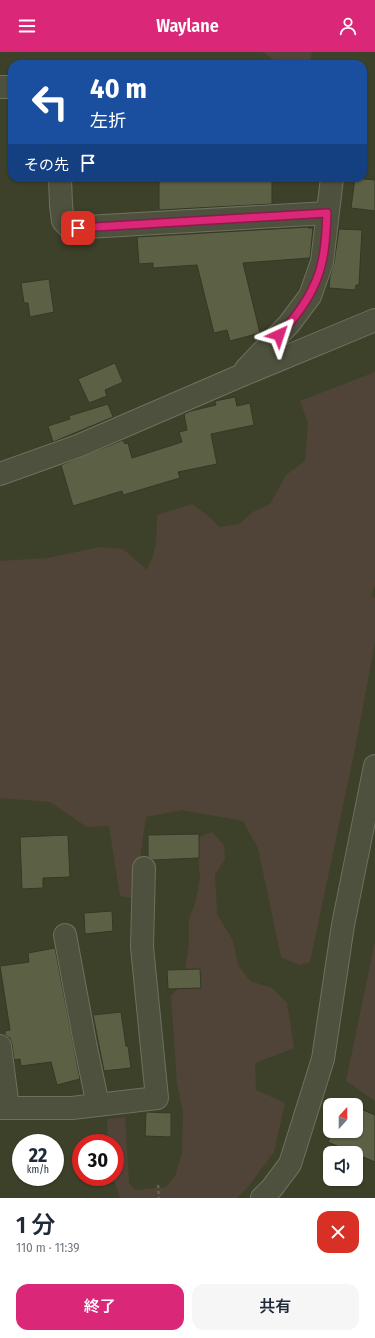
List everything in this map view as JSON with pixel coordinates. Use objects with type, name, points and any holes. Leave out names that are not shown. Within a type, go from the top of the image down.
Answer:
[{"type":"street","points":[[60,182],[63,221],[70,228],[327,213]]},
{"type":"street","points":[[240,376],[289,324],[310,296],[322,262],[331,182]]},
{"type":"street","points":[[0,474],[78,446],[375,320]]},
{"type":"street","points":[[262,1198],[272,1188],[290,1164],[323,1060],[343,925],[375,766]]},
{"type":"street","points":[[0,1046],[4,1108],[72,1108],[157,1098],[142,947],[144,868]]},
{"type":"street","points":[[65,935],[98,1105]]},
{"type":"path","points":[[158,1185],[159,1198]]},
{"type":"shaded area","points":[[263,52],[312,52],[310,60],[274,60]]},
{"type":"shaded area","points":[[375,372],[375,585],[372,595],[375,598],[375,642],[356,744],[310,962],[299,965],[281,957],[258,848],[243,821],[182,810],[146,817],[134,898],[120,896],[109,826],[87,827],[50,802],[0,798],[0,561],[47,558],[101,547],[123,549],[147,570],[156,544],[157,515],[192,504],[212,519],[219,527],[239,524],[253,512],[270,504],[286,475],[305,461],[308,423],[300,401]]},
{"type":"shaded area","points":[[212,832],[224,845],[225,859],[215,875],[217,914],[233,941],[238,965],[250,981],[272,988],[287,1003],[294,1048],[255,1063],[256,1090],[285,1103],[274,1152],[248,1187],[237,1198],[120,1198],[116,1186],[124,1186],[124,1134],[108,1134],[107,1119],[125,1117],[129,1183],[136,1190],[166,1187],[175,1176],[182,1153],[183,1112],[177,1083],[171,996],[183,984],[189,945],[189,919],[195,904],[200,878],[197,838]]},
{"type":"shaded area","points":[[375,941],[375,1101],[346,1081]]},
{"type":"building","points":[[367,179],[375,180],[375,211],[351,208],[354,182],[367,182]]},
{"type":"building","points":[[159,182],[272,182],[272,204],[159,210]]},
{"type":"building","points":[[308,227],[313,228],[310,258],[243,263],[260,333],[230,341],[227,330],[214,333],[197,265],[153,268],[153,263],[139,264],[137,237]]},
{"type":"building","points":[[339,229],[362,230],[359,285],[356,285],[355,290],[329,288]]},
{"type":"building","points":[[49,279],[54,312],[30,317],[28,303],[24,303],[21,283]]},
{"type":"building","points":[[115,363],[123,382],[105,390],[107,396],[89,403],[78,379]]},
{"type":"building","points":[[235,397],[237,406],[250,403],[254,425],[211,434],[217,464],[178,472],[180,478],[123,495],[122,491],[73,506],[61,465],[123,440],[125,444],[128,443],[132,458],[182,442],[179,432],[187,430],[184,414],[216,405],[215,401]]},
{"type":"building","points":[[108,404],[113,417],[53,442],[48,426],[70,419],[69,416]]},
{"type":"building","points":[[199,834],[199,858],[153,860],[148,857],[148,835]]},
{"type":"building","points":[[68,835],[70,877],[43,878],[43,888],[22,889],[20,837]]},
{"type":"building","points":[[112,911],[113,931],[85,934],[84,913]]},
{"type":"building","points":[[55,948],[80,1079],[57,1085],[51,1062],[21,1066],[20,1059],[14,1060],[10,1038],[5,1035],[5,1031],[10,1030],[0,966],[29,962],[28,953]]},
{"type":"building","points":[[200,969],[201,988],[168,989],[167,970]]},
{"type":"building","points":[[121,1012],[131,1068],[104,1071],[93,1015]]},
{"type":"building","points":[[363,1110],[375,1115],[375,1162],[363,1157],[363,1146],[337,1146],[328,1142],[330,1138],[363,1138]]},
{"type":"building","points":[[146,1112],[171,1113],[171,1137],[145,1136]]},
{"type":"route","points":[[78,228],[327,213],[322,262],[310,296],[279,335]]}]
